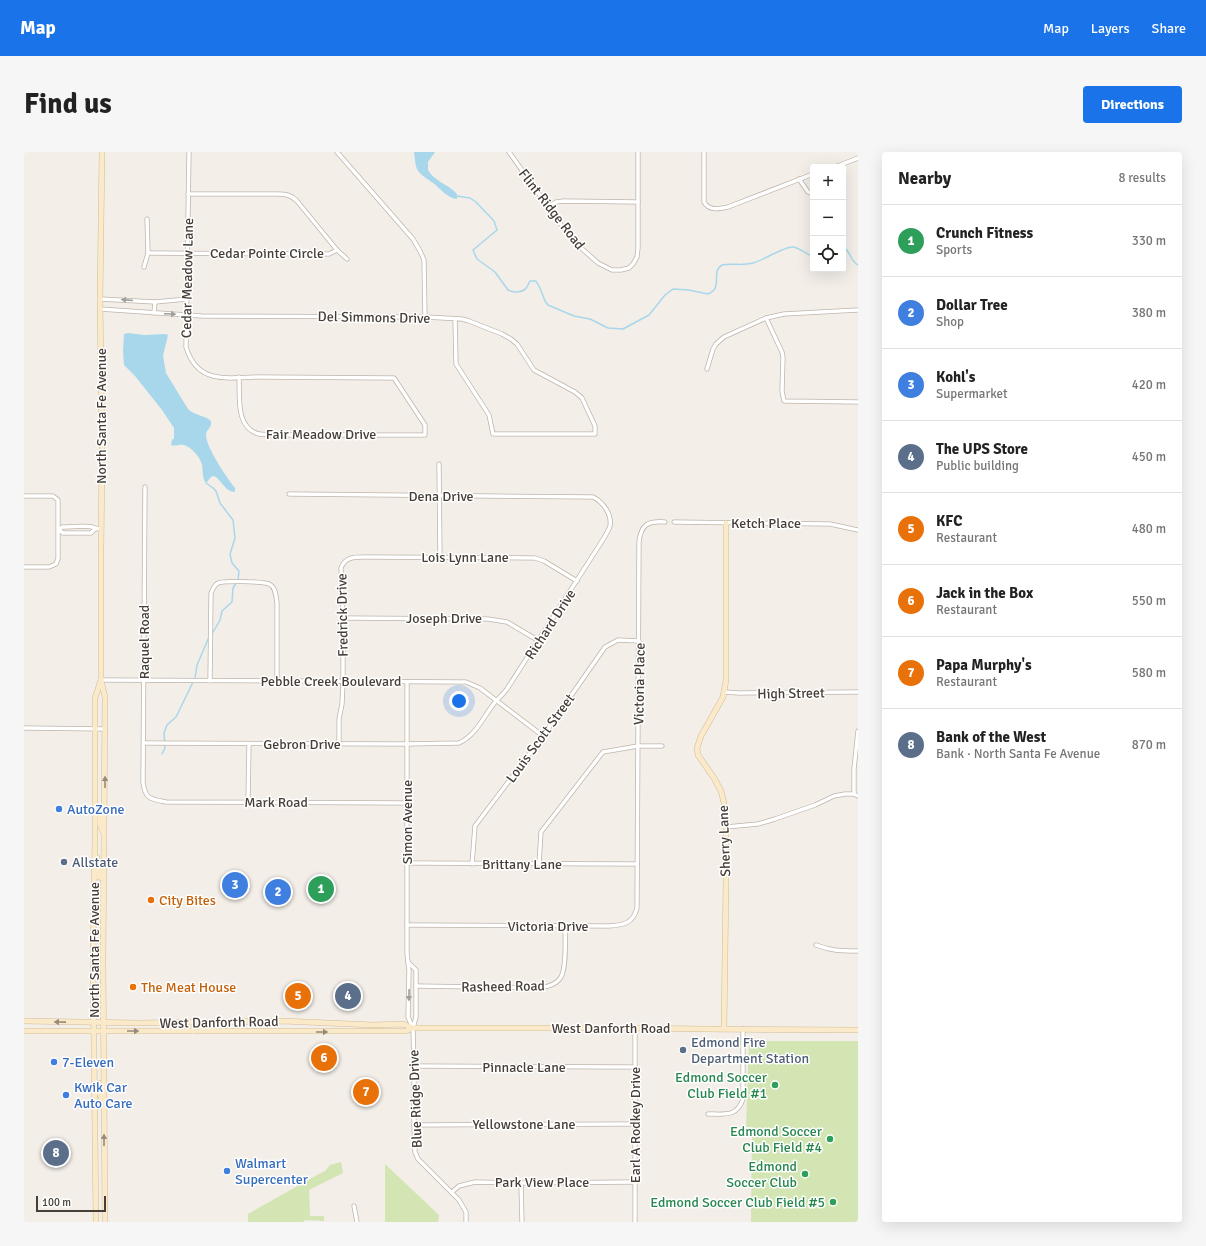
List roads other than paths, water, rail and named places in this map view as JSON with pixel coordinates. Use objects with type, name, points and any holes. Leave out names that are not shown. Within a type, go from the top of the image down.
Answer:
[{"type":"street","name":"North Santa Fe Avenue","points":[[102,152],[100,298],[102,396],[101,680],[105,697],[105,1222]]},
{"type":"street","name":"Cedar Meadow Lane","points":[[189,152],[187,314],[185,329],[186,347],[192,362],[199,371],[207,376],[222,378],[394,378],[425,425],[425,435]]},
{"type":"street","points":[[337,152],[413,239],[420,251],[424,260],[425,317]]},
{"type":"street","name":"Flint Ridge Road","points":[[508,152],[562,226],[580,247],[598,263],[612,270],[622,270],[628,268],[637,257],[638,202]]},
{"type":"street","points":[[548,207],[556,202],[564,201],[638,202],[638,152]]},
{"type":"street","points":[[704,152],[704,202],[709,207],[720,209],[728,207],[810,175]]},
{"type":"street","points":[[843,164],[858,158]]},
{"type":"street","points":[[799,179],[810,193]]},
{"type":"street","points":[[188,194],[286,194],[292,196],[337,250],[347,259]]},
{"type":"street","points":[[144,267],[148,253],[147,218]]},
{"type":"street","name":"Cedar Pointe Circle","points":[[148,253],[329,254],[337,250]]},
{"type":"street","points":[[100,298],[155,302],[187,299]]},
{"type":"street","points":[[154,313],[155,302]]},
{"type":"street","name":"Del Simmons Drive","points":[[100,309],[210,316],[425,317],[455,319],[469,321],[511,339],[517,344],[534,370],[575,392],[582,398],[593,419],[595,434],[494,434],[489,415],[456,364],[455,319]]},
{"type":"street","points":[[707,369],[713,349],[724,337],[766,318],[784,314],[858,310]]},
{"type":"street","points":[[766,318],[782,352],[782,391],[784,401],[858,402]]},
{"type":"street","name":"Fair Meadow Drive","points":[[239,377],[241,416],[245,424],[251,430],[259,434],[425,435]]},
{"type":"street","points":[[439,464],[440,558]]},
{"type":"street","name":"Raquel Road","points":[[145,487],[143,782],[144,790],[147,796]]},
{"type":"street","name":"Dena Drive","points":[[289,494],[592,497]]},
{"type":"street","points":[[24,496],[53,496],[58,500],[59,530],[58,559],[56,564],[49,567],[24,567]]},
{"type":"street","name":"Richard Drive","points":[[459,743],[466,740],[471,735],[496,701],[507,689],[539,641],[610,527],[610,518],[607,509],[598,499],[592,497]]},
{"type":"street","name":"Victoria Place","points":[[637,864],[639,542],[640,532],[644,526],[649,523],[665,522]]},
{"type":"street","name":"Ketch Place","points":[[674,522],[830,524],[858,530]]},
{"type":"street","name":"Sherry Lane","points":[[724,1029],[726,827],[724,803],[721,791],[698,755],[697,748],[699,740],[723,697],[726,680],[726,523]]},
{"type":"street","points":[[59,530],[62,527],[92,527],[95,529],[101,529]]},
{"type":"street","points":[[74,527],[74,533]]},
{"type":"street","points":[[59,530],[63,533],[91,533],[95,529]]},
{"type":"street","name":"Lois Lynn Lane","points":[[346,559],[364,556],[534,558],[544,561],[577,581]]},
{"type":"street","name":"Fredrick Drive","points":[[339,744],[339,719],[342,704],[343,681],[341,568],[346,559]]},
{"type":"street","points":[[210,681],[210,602],[211,593],[215,586],[220,582],[268,584],[273,587],[276,594],[277,604],[277,681]]},
{"type":"street","name":"Joseph Drive","points":[[343,618],[488,619],[507,622],[539,641]]},
{"type":"street","name":"Louis Scott Street","points":[[472,864],[475,826],[543,736],[605,647],[618,640],[639,641]]},
{"type":"street","name":"North Santa Fe Avenue","points":[[96,1222],[93,955],[95,698],[101,680]]},
{"type":"street","name":"Pebble Creek Boulevard","points":[[101,680],[466,682],[480,688],[543,736]]},
{"type":"street","name":"Simon Avenue","points":[[407,682],[408,1017],[413,1028]]},
{"type":"street","name":"High Street","points":[[724,692],[858,692]]},
{"type":"street","points":[[24,728],[105,729]]},
{"type":"street","points":[[854,794],[854,769],[858,731]]},
{"type":"street","name":"Gebron Drive","points":[[144,743],[459,743]]},
{"type":"street","points":[[248,802],[249,744]]},
{"type":"street","points":[[539,864],[541,832],[603,752],[638,746],[662,746]]},
{"type":"street","points":[[726,827],[758,824],[815,805],[834,796],[845,794],[854,794],[858,796]]},
{"type":"street","name":"Mark Road","points":[[147,796],[153,800],[166,802],[407,803]]},
{"type":"street","points":[[95,811],[100,811],[100,824],[105,834]]},
{"type":"street","points":[[95,852],[99,869],[99,877],[104,878]]},
{"type":"street","name":"Brittany Lane","points":[[407,863],[637,864]]},
{"type":"street","name":"Victoria Drive","points":[[407,924],[565,926],[621,925],[633,919],[636,914],[637,864]]},
{"type":"street","name":"Rasheed Road","points":[[416,986],[539,988],[548,986],[555,983],[561,977],[564,967],[565,926]]},
{"type":"street","points":[[816,945],[829,950],[841,952],[858,952]]},
{"type":"street","name":"Simon Avenue","points":[[408,962],[416,970],[416,1017],[413,1028]]},
{"type":"street","name":"West Danforth Road","points":[[24,1021],[283,1021],[373,1025],[403,1024],[413,1028],[858,1030]]},
{"type":"street","points":[[193,1031],[194,1026],[204,1026],[224,1021]]},
{"type":"street","name":"West Danforth Road","points":[[24,1030],[94,1032],[406,1031],[413,1028]]},
{"type":"street","name":"Blue Ridge Drive","points":[[413,1028],[414,1146],[418,1159],[452,1192],[463,1206],[466,1212],[466,1222]]},
{"type":"street","name":"Earl A Rodkey Drive","points":[[634,1028],[635,1222]]},
{"type":"street","points":[[708,1114],[730,1114],[740,1107],[743,1099],[743,1029]]},
{"type":"street","name":"Pinnacle Lane","points":[[414,1066],[634,1067]]},
{"type":"street","points":[[94,1083],[99,1083],[99,1092],[104,1105]]},
{"type":"street","name":"Yellowstone Lane","points":[[414,1125],[635,1124]]},
{"type":"street","name":"Park View Place","points":[[452,1192],[459,1186],[475,1182],[635,1182]]},
{"type":"street","points":[[522,1183],[522,1222]]},
{"type":"street","points":[[354,1206],[357,1222]]},
{"type":"water","points":[[414,152],[435,152],[428,162],[428,170],[434,177],[457,194],[457,199],[447,195],[418,171]]},
{"type":"water","points":[[124,334],[168,335],[163,356],[166,373],[188,409],[211,421],[211,426],[206,433],[209,447],[235,488],[235,492],[226,488],[214,476],[211,477],[206,483],[203,477],[200,459],[196,454],[184,445],[171,445],[174,438],[174,428],[162,410],[135,376],[124,365]]},
{"type":"waterway","points":[[457,196],[470,198],[476,202],[494,221],[497,230],[473,250],[477,259],[495,272],[508,290],[513,292],[521,291],[527,287],[530,281],[536,281],[548,305],[574,316],[590,319],[608,328],[623,329],[649,315],[665,295],[673,289],[689,290],[708,294],[710,293],[716,287],[717,270],[722,265],[753,263],[789,247],[800,249],[810,255]]},
{"type":"waterway","points":[[846,249],[853,261],[858,265]]},
{"type":"waterway","points":[[206,483],[216,491],[220,503],[233,520],[235,538],[230,554],[232,563],[239,571],[238,580],[233,588],[232,602],[222,611],[220,620],[212,634]]},
{"type":"waterway","points":[[162,754],[165,748],[164,733],[167,725],[176,717],[195,678],[197,665],[209,637]]},
{"type":"place","name":"AutoZone","points":[[59,809]]},
{"type":"place","name":"Allstate","points":[[64,862]]},
{"type":"place","name":"Kohl's","points":[[235,885]]},
{"type":"place","name":"Crunch Fitness","points":[[321,889]]},
{"type":"place","name":"Dollar Tree","points":[[278,892]]},
{"type":"place","name":"City Bites","points":[[151,900]]},
{"type":"place","name":"The Meat House","points":[[133,987]]},
{"type":"place","name":"KFC","points":[[298,996]]},
{"type":"place","name":"The UPS Store","points":[[348,996]]},
{"type":"place","name":"Edmond Fire Department Station","points":[[683,1050]]},
{"type":"place","name":"Jack in the Box","points":[[324,1058]]},
{"type":"place","name":"7-Eleven","points":[[54,1062]]},
{"type":"place","name":"Edmond Soccer Club Field #1","points":[[775,1085]]},
{"type":"place","name":"Papa Murphy's","points":[[366,1092]]},
{"type":"place","name":"Kwik Car Auto Care","points":[[66,1095]]},
{"type":"place","name":"Edmond Soccer Club Field #4","points":[[830,1139]]},
{"type":"place","name":"Bank of the West","points":[[56,1153]]},
{"type":"place","name":"Walmart Supercenter","points":[[227,1171]]},
{"type":"place","name":"Edmond Soccer Club","points":[[805,1174]]},
{"type":"place","name":"Edmond Soccer Club Field #5","points":[[833,1202]]}]
